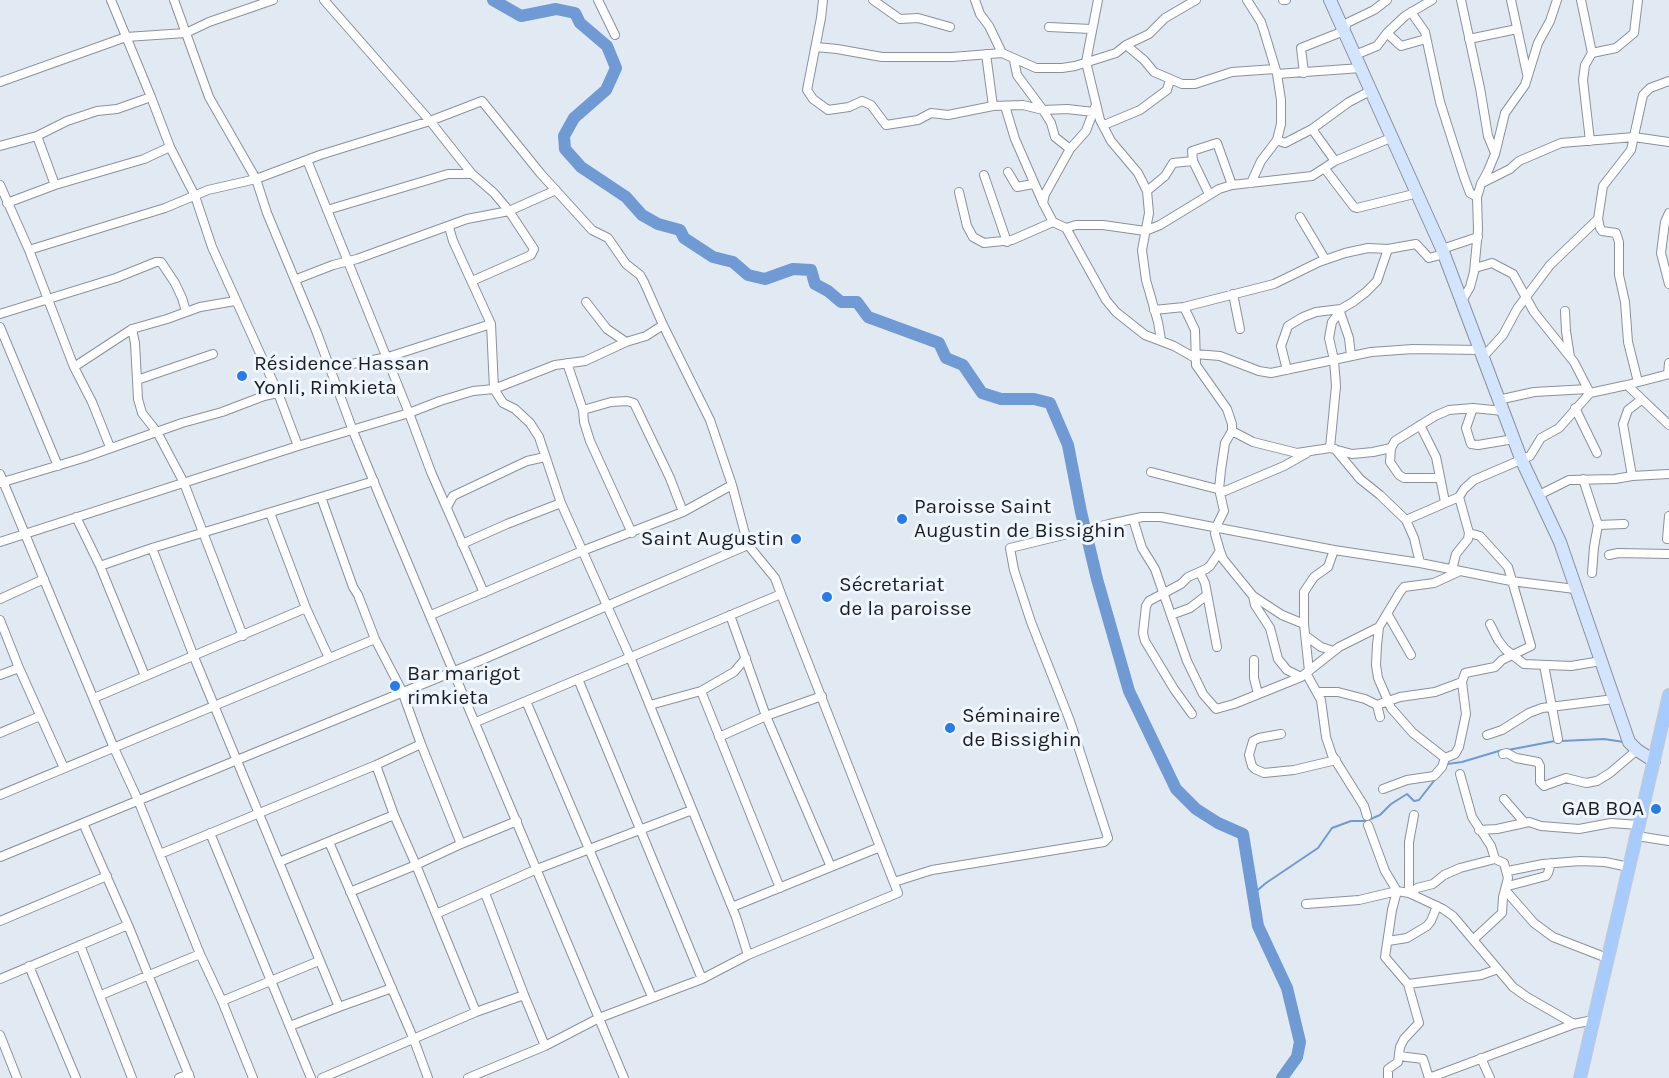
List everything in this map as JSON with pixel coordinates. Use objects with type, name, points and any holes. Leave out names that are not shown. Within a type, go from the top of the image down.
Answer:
[{"type":"main road","points":[[1580,1078],[1669,695]]},
{"type":"street","points":[[111,0],[170,147],[195,196],[212,247],[278,393],[298,446]]},
{"type":"street","points":[[174,0],[208,97],[256,179],[267,213],[297,279],[353,431],[624,1078]]},
{"type":"street","points":[[0,82],[126,37],[186,33],[209,22],[273,0]]},
{"type":"street","points":[[324,0],[430,121],[472,174],[494,193],[534,249],[533,253],[472,280]]},
{"type":"street","points":[[598,0],[615,35]]},
{"type":"street","points":[[823,0],[807,90],[813,99],[828,110],[849,107],[862,101],[871,105],[886,125],[894,125],[918,120],[932,113],[948,115],[993,106],[1023,105],[1043,110],[1095,108]]},
{"type":"street","points":[[873,0],[900,19],[918,18],[950,27]]},
{"type":"street","points":[[975,0],[1002,54]]},
{"type":"street","points":[[1098,0],[1086,62],[1095,108],[1111,141],[1138,173],[1147,191],[1149,213],[1143,260],[1161,340]]},
{"type":"street","points":[[816,47],[882,57],[1002,54],[1036,69],[1062,68],[1116,52],[1149,34],[1165,18],[1196,0]]},
{"type":"street","points":[[1247,0],[1261,22],[1276,72],[1281,100],[1281,124],[1277,140],[1261,161],[1251,183]]},
{"type":"street","points":[[1330,0],[1418,193],[1443,252],[1522,461],[1560,542],[1629,742],[1636,750],[1654,761]]},
{"type":"street","points":[[1304,74],[1301,48],[1344,31],[1347,22],[1374,10],[1387,0]]},
{"type":"street","points":[[1355,55],[1377,46],[1413,7],[1432,0]]},
{"type":"street","points":[[1461,0],[1488,136],[1495,154]]},
{"type":"street","points":[[1511,0],[1527,75]]},
{"type":"street","points":[[1462,301],[1470,287],[1475,268],[1478,237],[1477,197],[1481,184],[1495,154],[1505,113],[1521,91],[1557,0]]},
{"type":"street","points":[[1581,0],[1592,53],[1585,65],[1583,80],[1590,141]]},
{"type":"street","points":[[1592,53],[1616,48],[1634,33],[1638,0]]},
{"type":"street","points":[[1413,7],[1425,32],[1450,137],[1469,191],[1477,197]]},
{"type":"street","points":[[1049,27],[1091,29]]},
{"type":"street","points":[[1469,39],[1517,29]]},
{"type":"street","points":[[1387,33],[1401,46],[1426,39]]},
{"type":"street","points":[[1126,45],[1154,72],[1170,80],[1190,85],[1232,72],[1304,74],[1361,68]]},
{"type":"street","points":[[986,54],[993,106]]},
{"type":"street","points":[[1014,60],[1022,84],[1051,123],[1054,137],[1070,149]]},
{"type":"street","points":[[1104,125],[1140,110],[1167,90],[1170,80]]},
{"type":"street","points":[[1638,382],[1628,342],[1625,302],[1619,275],[1619,242],[1612,231],[1602,231],[1598,219],[1604,186],[1628,156],[1645,93],[1650,88],[1669,81]]},
{"type":"street","points":[[1277,140],[1285,143],[1312,129],[1349,102],[1372,90]]},
{"type":"street","points":[[0,146],[37,136],[66,121],[98,111],[117,109],[151,97]]},
{"type":"street","points":[[28,250],[165,208],[208,190],[256,179],[307,160],[430,121],[482,101],[517,147],[592,230],[608,238],[626,264],[640,275],[653,298],[663,325],[710,420],[732,485],[748,544],[775,578],[898,893],[748,955],[702,979],[599,1018],[545,1046],[468,1078]]},
{"type":"street","points":[[1005,106],[1033,184],[1053,222],[1066,228],[1106,300],[1116,312],[1145,335],[1195,356],[1220,356],[1265,372],[1287,370],[1371,352],[1413,349],[1482,354],[1503,334],[1536,282],[1559,255],[1598,219]]},
{"type":"street","points":[[1043,203],[1045,194],[1070,149],[1086,131],[1095,108]]},
{"type":"street","points":[[1312,129],[1335,162]]},
{"type":"street","points":[[37,136],[56,185]]},
{"type":"street","points":[[1066,228],[1076,225],[1103,225],[1145,231],[1160,225],[1219,189],[1232,185],[1310,177],[1335,162],[1393,137]]},
{"type":"street","points":[[1481,184],[1510,169],[1519,161],[1561,143],[1634,137],[1669,142]]},
{"type":"street","points":[[1209,194],[1191,152],[1217,143],[1232,185]]},
{"type":"street","points":[[7,203],[56,185],[144,159],[170,147]]},
{"type":"street","points":[[307,160],[462,544],[484,593]]},
{"type":"street","points":[[1147,191],[1165,176],[1173,163],[1193,161]]},
{"type":"street","points":[[1325,169],[1357,208],[1418,193]]},
{"type":"street","points":[[1008,172],[1017,187],[1033,184]]},
{"type":"street","points":[[327,210],[448,174],[472,174]]},
{"type":"street","points":[[984,175],[1007,242]]},
{"type":"street","points":[[0,185],[74,367],[92,402],[110,447]]},
{"type":"street","points":[[297,279],[467,219],[509,212],[556,190]]},
{"type":"street","points":[[959,192],[963,213],[973,237],[984,243],[1007,242],[1053,222]]},
{"type":"street","points":[[1668,216],[1661,253],[1669,284]]},
{"type":"street","points":[[1300,217],[1325,260]]},
{"type":"street","points":[[449,227],[490,324],[494,389],[503,403],[515,409],[530,423],[539,437],[561,503],[650,705],[732,907],[748,955]]},
{"type":"street","points":[[1154,310],[1184,307],[1281,281],[1345,253],[1368,248],[1388,249],[1416,244],[1429,258],[1478,237]]},
{"type":"street","points":[[1388,249],[1374,285],[1340,311],[1334,318],[1330,329],[1329,338],[1334,360],[1333,448],[1360,479],[1406,520],[1414,538],[1420,563]]},
{"type":"street","points":[[0,314],[161,262],[175,283],[186,311]]},
{"type":"street","points":[[1475,268],[1492,263],[1509,271],[1516,278],[1526,299],[1544,326],[1579,369],[1589,391]]},
{"type":"street","points":[[1233,294],[1240,329]]},
{"type":"street","points":[[74,367],[132,329],[186,311],[235,301]]},
{"type":"street","points":[[586,302],[607,329],[626,342]]},
{"type":"street","points":[[1184,307],[1195,330],[1195,356],[1199,371],[1227,409],[1232,424],[1232,431],[1223,452],[1219,489],[1224,511],[1216,526],[1216,543],[1223,559],[1253,596],[1282,615],[1304,624]]},
{"type":"street","points":[[1340,311],[1349,338],[1351,356]]},
{"type":"street","points":[[1287,370],[1281,346],[1288,326],[1317,312],[1340,311]]},
{"type":"street","points":[[1565,311],[1570,357]]},
{"type":"street","points":[[330,368],[388,357],[490,324]]},
{"type":"street","points":[[0,542],[298,446],[353,431],[440,401],[494,389],[534,372],[567,363],[585,361],[626,342],[646,336],[663,325]]},
{"type":"street","points":[[0,327],[58,466]]},
{"type":"street","points":[[132,329],[138,399],[142,413],[157,432],[184,483],[243,636]]},
{"type":"street","points":[[137,380],[213,354]]},
{"type":"street","points":[[567,363],[583,410],[590,441],[632,533]]},
{"type":"street","points":[[1439,478],[1404,478],[1399,475],[1390,462],[1391,448],[1395,441],[1449,410],[1501,406],[1534,392],[1589,391],[1628,386],[1669,374],[1669,363]]},
{"type":"street","points":[[1628,386],[1669,425]]},
{"type":"street","points":[[1406,520],[1427,513],[1459,497],[1474,480],[1522,461],[1532,454],[1541,438],[1559,428],[1589,391]]},
{"type":"street","points":[[252,1078],[222,1000],[200,954],[138,800],[1,480],[58,466],[278,393]]},
{"type":"street","points":[[1632,476],[1623,424],[1628,410],[1641,400]]},
{"type":"street","points":[[583,410],[611,402],[634,403],[670,478],[682,512]]},
{"type":"street","points":[[1473,408],[1466,428],[1472,444],[1514,439]]},
{"type":"street","points":[[1575,408],[1597,453]]},
{"type":"street","points":[[1420,425],[1436,458],[1445,502]]},
{"type":"street","points":[[1232,431],[1253,442],[1286,451],[1307,453],[1333,448],[1352,454],[1391,448]]},
{"type":"street","points":[[1151,472],[1229,490],[1284,466],[1307,453]]},
{"type":"street","points":[[447,507],[453,496],[527,461],[545,457]]},
{"type":"street","points":[[1539,495],[1564,482],[1669,474]]},
{"type":"street","points":[[1583,479],[1598,525],[1593,573]]},
{"type":"street","points":[[100,566],[374,481]]},
{"type":"street","points":[[431,615],[582,551],[682,512],[732,485]]},
{"type":"street","points":[[321,497],[351,581],[375,639],[402,692],[461,844]]},
{"type":"street","points":[[1455,571],[1456,554],[1468,539],[1469,533],[1459,497]]},
{"type":"street","points":[[462,544],[561,503]]},
{"type":"street","points":[[270,513],[306,608],[329,658]]},
{"type":"street","points":[[1667,539],[1669,516]]},
{"type":"street","points":[[76,517],[100,566],[146,676]]},
{"type":"street","points":[[894,882],[932,870],[1104,842],[1108,838],[1070,721],[1031,622],[1014,570],[1010,548],[1133,519],[1161,517],[1511,581],[1575,588]]},
{"type":"street","points":[[1133,519],[1142,548],[1155,569],[1187,661],[1203,694],[1214,708],[1220,709],[1305,674],[1334,651],[1379,627],[1404,588],[1434,583],[1455,571]]},
{"type":"street","points":[[1598,525],[1624,524]]},
{"type":"street","points":[[1383,789],[1407,780],[1434,776],[1446,758],[1455,754],[1461,739],[1466,706],[1462,682],[1465,673],[1494,667],[1531,644],[1508,567],[1480,536],[1469,533]]},
{"type":"street","points":[[0,857],[402,692],[748,544]]},
{"type":"street","points":[[152,548],[194,657],[339,1007]]},
{"type":"street","points":[[1334,550],[1328,567],[1314,577],[1307,586],[1303,600],[1306,636],[1305,674],[1318,692],[1324,713],[1326,736],[1336,760],[1364,806],[1385,871],[1397,891],[1385,957],[1408,984],[1419,1023],[1404,1039],[1397,1063],[1388,1070],[1388,1078]]},
{"type":"street","points":[[1192,714],[1145,641],[1143,633],[1146,606],[1153,598],[1182,584],[1188,577],[1210,566],[1220,551]]},
{"type":"street","points":[[1608,555],[1618,553],[1669,554]]},
{"type":"street","points":[[1200,573],[1205,584],[1217,646]]},
{"type":"street","points":[[0,599],[44,579]]},
{"type":"street","points":[[476,722],[781,594]]},
{"type":"street","points":[[1171,615],[1190,608],[1207,596]]},
{"type":"street","points":[[1253,596],[1255,605],[1270,628],[1278,659],[1287,670],[1305,674]]},
{"type":"street","points":[[94,698],[306,608]]},
{"type":"street","points":[[730,615],[766,716],[831,867]]},
{"type":"street","points":[[1388,615],[1411,655]]},
{"type":"street","points":[[0,620],[64,768]]},
{"type":"street","points":[[1490,624],[1498,640],[1511,656],[1524,664],[1571,666],[1601,661]]},
{"type":"street","points":[[1379,627],[1376,665],[1380,688],[1395,714],[1413,733],[1446,758]]},
{"type":"street","points":[[1306,636],[1334,651]]},
{"type":"street","points":[[0,795],[375,639]]},
{"type":"street","points":[[650,705],[701,691],[734,672],[746,658]]},
{"type":"street","points":[[1254,660],[1254,678],[1258,694]]},
{"type":"street","points":[[1544,665],[1558,739]]},
{"type":"street","points":[[0,675],[19,668]]},
{"type":"street","points":[[578,679],[702,979]]},
{"type":"street","points":[[1318,692],[1338,692],[1359,697],[1377,705],[1411,695],[1435,692],[1462,682]]},
{"type":"street","points":[[701,691],[780,888]]},
{"type":"street","points":[[719,736],[822,696]]},
{"type":"street","points":[[1486,735],[1509,726],[1528,713],[1550,706],[1614,699]]},
{"type":"street","points":[[526,701],[652,997]]},
{"type":"street","points":[[1377,705],[1380,717]]},
{"type":"street","points":[[0,734],[40,716]]},
{"type":"street","points":[[1281,734],[1253,741],[1249,755],[1255,769],[1264,773],[1293,770],[1336,760]]},
{"type":"street","points":[[160,854],[376,765],[421,744]]},
{"type":"street","points":[[1503,754],[1507,753],[1516,758],[1538,762],[1540,782],[1544,786],[1566,778],[1586,783],[1597,781],[1610,773],[1636,750]]},
{"type":"street","points":[[376,765],[476,1012]]},
{"type":"street","points":[[1460,774],[1469,808],[1496,859]]},
{"type":"street","points":[[1504,800],[1524,822]]},
{"type":"street","points":[[436,914],[537,869],[692,810]]},
{"type":"street","points":[[279,862],[394,814]]},
{"type":"street","points":[[1410,894],[1409,842],[1414,815]]},
{"type":"street","points":[[350,892],[517,821]]},
{"type":"street","points":[[1479,830],[1497,830],[1524,822],[1579,829],[1611,823],[1669,841]]},
{"type":"street","points":[[83,823],[128,925],[189,1076],[179,1078]]},
{"type":"street","points":[[210,833],[311,1078]]},
{"type":"street","points":[[329,842],[428,1078]]},
{"type":"street","points":[[732,907],[880,847]]},
{"type":"street","points":[[1410,894],[1419,887],[1435,883],[1444,875],[1496,859],[1504,862],[1508,871],[1501,916],[1474,939]]},
{"type":"street","points":[[1508,871],[1551,863],[1596,862],[1629,867]]},
{"type":"street","points":[[1507,889],[1546,876],[1551,863]]},
{"type":"street","points":[[0,921],[107,876]]},
{"type":"street","points":[[1507,889],[1534,923],[1553,937],[1607,958]]},
{"type":"street","points":[[1306,904],[1359,900],[1397,891],[1437,906],[1453,916],[1513,987],[1574,1024]]},
{"type":"street","points":[[485,893],[545,1046]]},
{"type":"street","points":[[1388,941],[1407,938],[1427,926],[1437,906]]},
{"type":"street","points":[[0,979],[128,925]]},
{"type":"street","points":[[80,945],[132,1078]]},
{"type":"street","points":[[101,995],[200,954]]},
{"type":"street","points":[[222,1000],[319,962]]},
{"type":"street","points":[[29,966],[76,1078]]},
{"type":"street","points":[[1408,984],[1481,975],[1498,969]]},
{"type":"street","points":[[290,1026],[392,988]]},
{"type":"street","points":[[322,1078],[476,1012],[524,995]]},
{"type":"street","points":[[1399,1056],[1423,1059],[1429,1078],[1574,1024],[1593,1020]]},
{"type":"street","points":[[0,1035],[17,1078]]},
{"type":"street","points":[[1481,1058],[1490,1078]]},
{"type":"waterway","points":[[493,0],[521,16],[556,9],[575,13],[580,23],[607,46],[616,68],[606,90],[574,118],[564,136],[565,149],[581,167],[626,197],[642,215],[658,224],[680,230],[684,238],[713,257],[733,262],[748,275],[765,279],[793,269],[811,270],[815,284],[841,302],[857,302],[868,317],[939,343],[946,358],[963,365],[982,393],[1001,399],[1034,399],[1050,403],[1068,445],[1097,579],[1129,691],[1176,789],[1196,809],[1218,823],[1243,834],[1258,926],[1287,988],[1300,1042],[1297,1057],[1282,1078]]},
{"type":"waterway","points":[[1561,741],[1604,739],[1624,742]]},
{"type":"waterway","points":[[1508,750],[1555,741]]},
{"type":"waterway","points":[[1447,764],[1502,750]]},
{"type":"waterway","points":[[1253,894],[1318,848],[1332,828],[1351,821],[1366,821],[1380,815],[1391,804],[1407,794],[1414,801],[1419,800],[1437,777]]},
{"type":"place","name":"Résidence Hassan Yonli, Rimkieta","points":[[242,376]]},
{"type":"place","name":"Paroisse Saint Augustin de Bissighin","points":[[902,519]]},
{"type":"place","name":"Saint Augustin","points":[[796,539]]},
{"type":"place","name":"Sécretariat de la paroisse","points":[[827,597]]},
{"type":"place","name":"Bar marigot rimkieta","points":[[395,686]]},
{"type":"place","name":"Séminaire de Bissighin","points":[[950,728]]},
{"type":"place","name":"GAB BOA","points":[[1656,809]]}]
